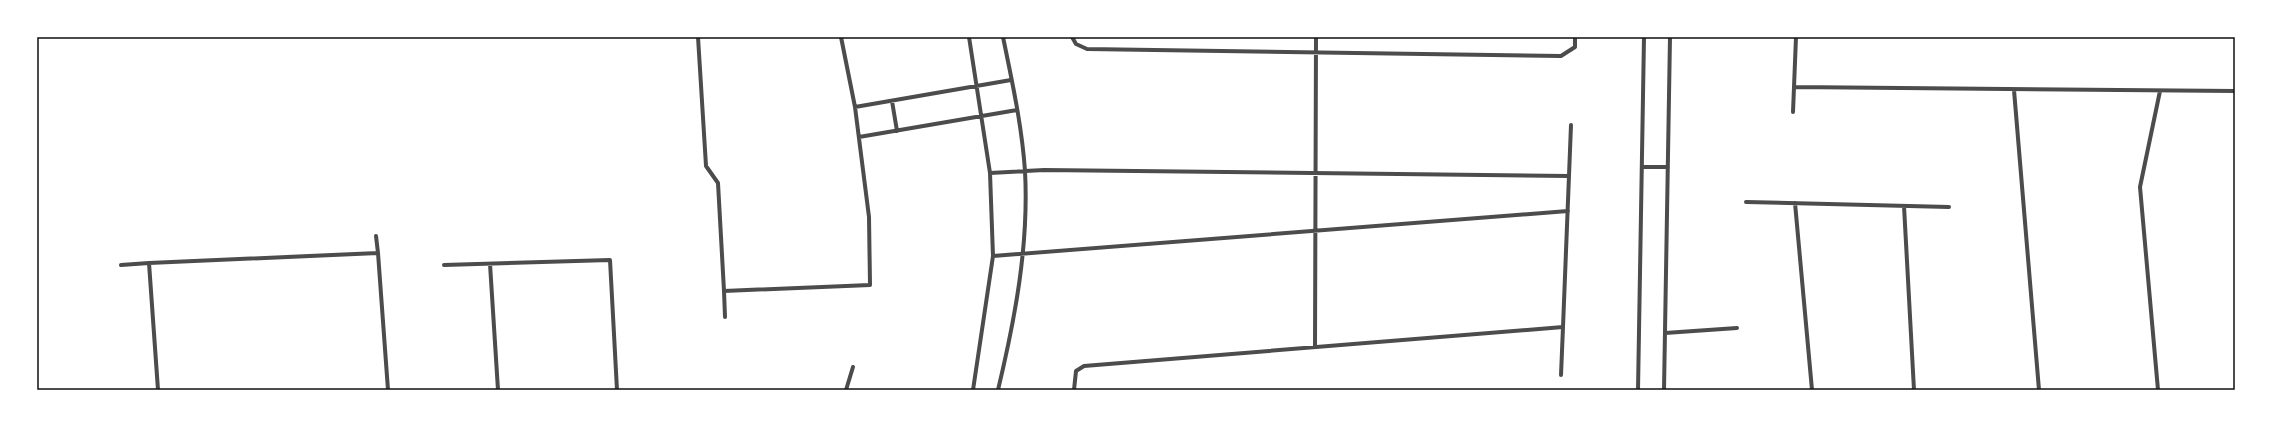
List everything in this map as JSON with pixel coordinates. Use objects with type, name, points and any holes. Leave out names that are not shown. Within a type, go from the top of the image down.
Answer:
[{"type":"street","points":[[698,37],[706,166],[718,183],[725,317]]},
{"type":"street","points":[[724,291],[870,285],[869,217],[855,107],[841,37]]},
{"type":"street","points":[[969,37],[990,173],[993,256],[973,390]]},
{"type":"street","points":[[998,390],[1024,254],[1025,170],[1017,110],[1003,37]]},
{"type":"street","points":[[1072,37],[1076,44],[1086,49],[1561,56],[1575,47],[1575,37]]},
{"type":"street","points":[[1315,347],[1316,37]]},
{"type":"street","points":[[1638,390],[1644,37]]},
{"type":"street","points":[[1664,390],[1670,37]]},
{"type":"street","points":[[1794,112],[1796,37]]},
{"type":"street","points":[[855,107],[1011,80]]},
{"type":"street","points":[[1794,87],[2235,92]]},
{"type":"street","points":[[2014,90],[2038,390]]},
{"type":"street","points":[[2158,390],[2140,187],[2160,91]]},
{"type":"street","points":[[892,101],[897,131]]},
{"type":"street","points":[[859,137],[1017,110]]},
{"type":"street","points":[[1561,375],[1572,125]]},
{"type":"street","points":[[1642,167],[1668,167]]},
{"type":"street","points":[[990,173],[1025,170],[1570,176]]},
{"type":"street","points":[[1746,202],[1949,207]]},
{"type":"street","points":[[1796,203],[1812,390]]},
{"type":"street","points":[[1904,206],[1914,390]]},
{"type":"street","points":[[993,256],[1568,211]]},
{"type":"street","points":[[376,236],[388,390]]},
{"type":"street","points":[[121,265],[378,253]]},
{"type":"street","points":[[444,265],[610,260],[617,390]]},
{"type":"street","points":[[149,264],[158,390]]},
{"type":"street","points":[[490,264],[498,390]]},
{"type":"street","points":[[1074,390],[1076,371],[1084,366],[1563,327]]},
{"type":"street","points":[[1665,333],[1737,328]]},
{"type":"street","points":[[846,390],[853,367]]}]
